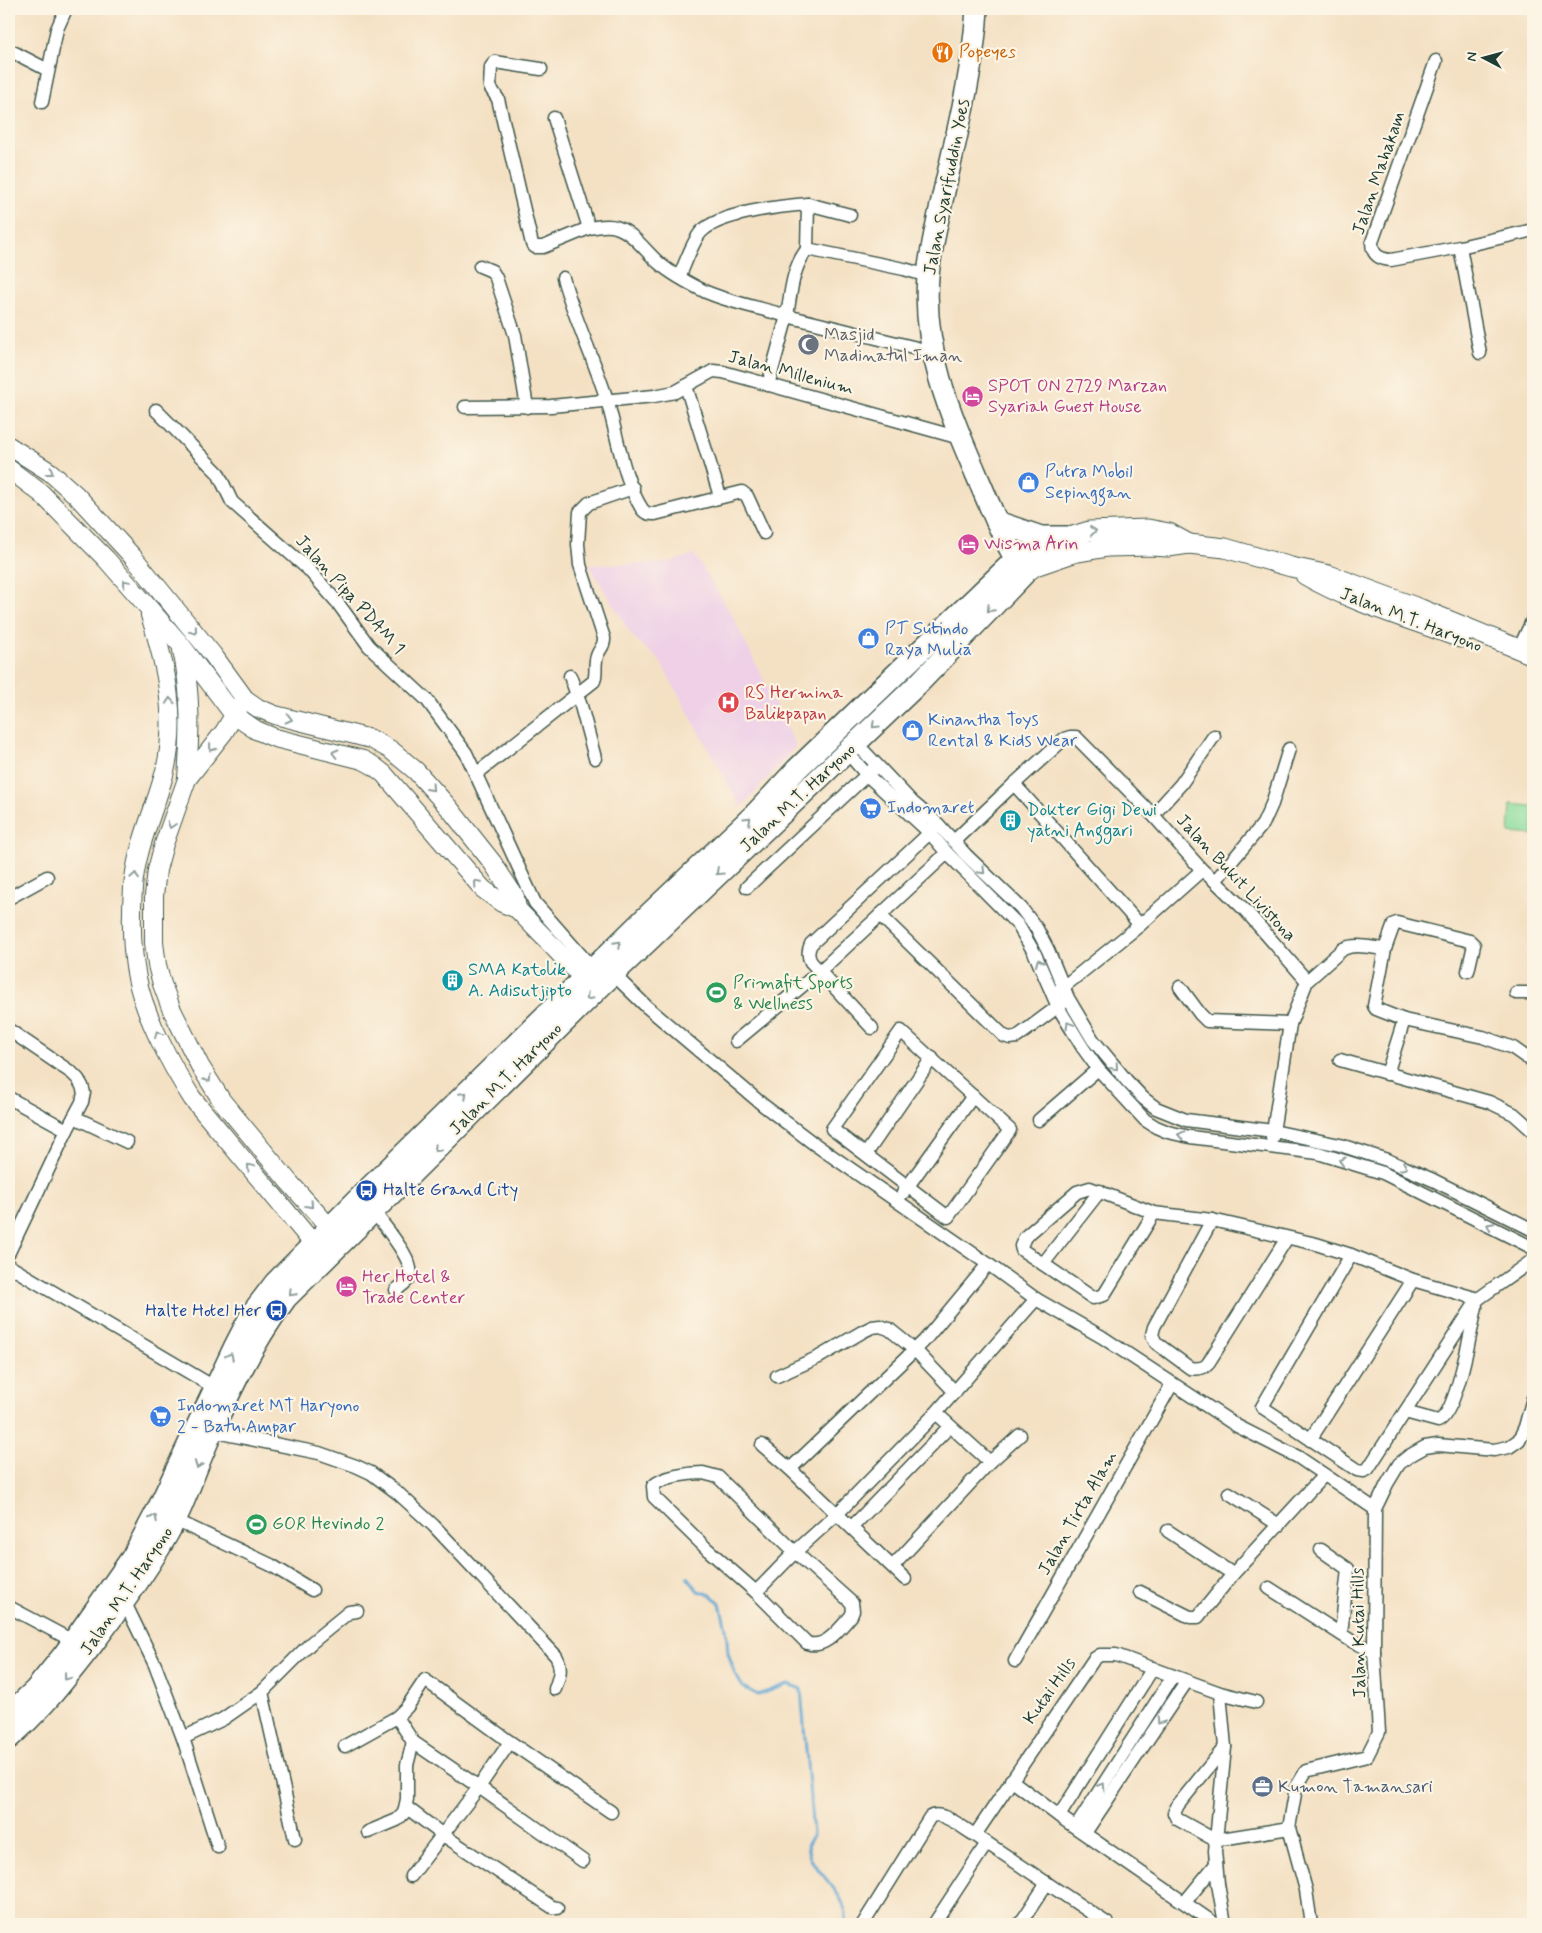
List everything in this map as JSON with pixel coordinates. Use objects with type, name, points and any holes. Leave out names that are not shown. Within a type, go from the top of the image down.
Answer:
[{"type":"highway","name":"Jalan Syarifuddin Yoes","points":[[977,9],[971,68],[928,276],[928,308],[937,374],[946,404],[1020,567]]},
{"type":"highway","points":[[988,584],[996,555],[998,522],[1042,537],[1067,537]]},
{"type":"highway","name":"Jalan M.T. Haryono","points":[[336,1235],[373,1210],[688,876],[757,812],[797,769],[988,584],[1020,567]]},
{"type":"highway","name":"Jalan M.T. Haryono","points":[[9,1714],[35,1690],[66,1653],[100,1604],[146,1533],[204,1430],[241,1373],[277,1310],[320,1252],[523,1037],[597,974],[851,748],[920,682],[1020,567]]},
{"type":"highway","name":"Jalan M.T. Haryono","points":[[9,1738],[26,1724],[61,1685],[124,1601],[175,1520],[204,1430],[214,1388],[252,1313],[275,1283],[320,1252]]},
{"type":"main road","name":"Jalan M.T. Haryono","points":[[1020,567],[1067,537],[1089,531],[1148,529],[1169,533],[1189,544]]},
{"type":"main road","name":"Jalan M.T. Haryono","points":[[1020,567],[1035,566],[1073,553],[1108,547],[1168,547],[1189,544],[1225,548],[1291,567],[1329,575],[1421,609],[1514,650],[1533,666]]},
{"type":"street","points":[[42,102],[57,29],[66,9]]},
{"type":"street","points":[[9,50],[48,70]]},
{"type":"street","name":"Jalan Mahakam","points":[[1436,61],[1372,242],[1372,249],[1375,254],[1383,259],[1391,260],[1460,247],[1533,230]]},
{"type":"street","points":[[541,69],[494,62],[490,87],[498,100],[516,184],[532,244],[535,247],[543,247],[589,228],[616,227],[626,232],[661,265],[707,292],[788,316],[933,352]]},
{"type":"street","points":[[554,118],[589,228]]},
{"type":"street","points":[[679,277],[700,234],[710,225],[722,219],[808,204],[850,215]]},
{"type":"street","points":[[768,386],[788,316],[797,263],[807,250],[808,204]]},
{"type":"street","points":[[1460,247],[1480,353]]},
{"type":"street","points":[[807,250],[904,269],[928,276]]},
{"type":"street","points":[[480,266],[492,271],[496,278],[515,335],[527,407]]},
{"type":"street","points":[[563,278],[572,309],[607,401],[613,429],[641,507],[649,514],[664,513],[720,496],[738,492],[745,493],[764,533]]},
{"type":"street","name":"Jalan Millenium","points":[[465,407],[527,407],[666,394],[686,386],[713,371],[723,372],[960,438]]},
{"type":"street","points":[[686,386],[720,496]]},
{"type":"street","name":"Jalan Pipa PDAM 1","points":[[156,410],[218,472],[232,502],[309,570],[337,602],[369,646],[427,700],[466,753],[535,903],[597,974],[647,1007],[763,1104],[813,1143],[1036,1299],[1102,1337],[1237,1426],[1298,1457],[1375,1509]]},
{"type":"street","points":[[9,446],[50,472],[76,495],[159,588],[213,655],[245,699],[258,708],[275,715],[371,739],[391,750],[416,772],[450,810],[507,882],[515,897],[517,909]]},
{"type":"street","points":[[9,469],[42,494],[106,559],[181,646],[234,715],[256,730],[275,738],[363,760],[374,766],[384,774],[483,889],[502,903],[517,909],[597,974]]},
{"type":"street","points":[[476,774],[594,681],[596,658],[605,641],[580,565],[578,544],[580,512],[589,503],[633,488]]},
{"type":"street","points":[[159,588],[181,646],[188,676],[190,723],[187,779],[157,870],[154,896],[154,943],[162,984],[171,1008],[200,1066],[222,1101],[336,1235]]},
{"type":"street","points":[[148,609],[160,645],[168,682],[171,722],[165,769],[146,830],[133,886],[134,954],[137,979],[154,1026],[181,1080],[207,1117],[320,1252]]},
{"type":"street","points":[[1514,650],[1533,619]]},
{"type":"street","points":[[570,676],[595,758]]},
{"type":"street","points":[[187,779],[224,732],[245,699]]},
{"type":"street","points":[[171,722],[190,723]]},
{"type":"street","points":[[1153,815],[1180,784],[1214,736]]},
{"type":"street","name":"Jalan Bukit Livistona","points":[[1014,784],[1064,740],[1076,737],[1153,815],[1202,870],[1246,911],[1307,981]]},
{"type":"street","points":[[363,760],[371,739]]},
{"type":"street","points":[[851,748],[877,764],[962,859],[1018,926],[1060,997],[1098,1069],[1145,1120],[1168,1132],[1190,1138],[1318,1154],[1383,1173],[1533,1248]]},
{"type":"street","points":[[851,748],[867,775],[934,829]]},
{"type":"street","points":[[1215,881],[1256,832],[1268,813],[1288,749]]},
{"type":"street","points":[[747,887],[877,764]]},
{"type":"street","points":[[736,1042],[819,972],[880,916],[947,844],[1014,784],[1140,925]]},
{"type":"street","points":[[872,1028],[819,972],[808,956],[809,948],[811,944],[934,829]]},
{"type":"street","points":[[880,916],[1004,1036],[1010,1038],[1017,1037],[1202,870]]},
{"type":"street","points":[[9,898],[47,877]]},
{"type":"street","points":[[1468,971],[1474,945],[1467,940],[1400,923],[1394,924],[1385,949],[1374,1006],[1376,1009],[1404,1020],[1483,1037],[1513,1048],[1533,1062]]},
{"type":"street","points":[[1271,1147],[1290,1024],[1307,981],[1343,949],[1354,946],[1385,949]]},
{"type":"street","points":[[1180,986],[1200,1014],[1208,1021],[1290,1024]]},
{"type":"street","points":[[1516,993],[1533,993]]},
{"type":"street","points":[[1060,997],[1106,1056],[1143,1098],[1156,1108],[1172,1116],[1202,1124],[1273,1131],[1340,1146],[1386,1160],[1433,1180],[1533,1230]]},
{"type":"street","points":[[1387,1074],[1404,1020]]},
{"type":"street","points":[[9,1030],[78,1079],[84,1093],[82,1102],[9,1252]]},
{"type":"street","points":[[901,1031],[932,1058],[1010,1130],[948,1217],[832,1129],[901,1031]]},
{"type":"street","points":[[866,1154],[932,1058]]},
{"type":"street","points":[[1340,1060],[1489,1102],[1514,1114],[1533,1131]]},
{"type":"street","points":[[1039,1120],[1098,1069]]},
{"type":"street","points":[[898,1201],[973,1096]]},
{"type":"street","points":[[9,1098],[67,1130]]},
{"type":"street","points":[[207,1117],[222,1101]]},
{"type":"street","points":[[1145,1120],[1156,1108]]},
{"type":"street","points":[[74,1117],[127,1142]]},
{"type":"street","points":[[274,1196],[289,1182]]},
{"type":"street","points":[[1154,1213],[1101,1297],[1093,1298],[1022,1250],[1021,1246],[1025,1237],[1078,1192],[1090,1188],[1154,1213],[1212,1220],[1316,1244],[1351,1255],[1413,1280],[1478,1299]]},
{"type":"street","points":[[1043,1264],[1100,1191]]},
{"type":"street","points":[[373,1210],[408,1258],[411,1268],[407,1282],[396,1290]]},
{"type":"street","points":[[1212,1220],[1154,1327],[1152,1335],[1156,1343],[1190,1368],[1204,1368],[1207,1365],[1287,1238]]},
{"type":"street","points":[[1351,1255],[1262,1407],[1357,1470],[1364,1471],[1368,1469],[1478,1299],[1533,1260]]},
{"type":"street","points":[[790,1469],[915,1350],[988,1264]]},
{"type":"street","points":[[9,1266],[214,1388]]},
{"type":"street","points":[[1310,1440],[1413,1280]]},
{"type":"street","points":[[756,1592],[795,1552],[838,1514],[936,1413],[1036,1299]]},
{"type":"street","points":[[1405,1412],[1438,1421],[1443,1419],[1450,1410],[1464,1366],[1478,1299]]},
{"type":"street","points":[[777,1376],[819,1357],[872,1327],[889,1329],[915,1350],[954,1392]]},
{"type":"street","name":"Jalan Tirta Alam","points":[[1015,1660],[1172,1384]]},
{"type":"street","name":"Jalan Kutai Hills","points":[[1311,1924],[1306,1890],[1289,1828],[1296,1788],[1306,1771],[1367,1756],[1379,1732],[1374,1652],[1375,1509],[1399,1464],[1425,1447],[1438,1445],[1494,1450],[1509,1448],[1519,1440],[1525,1427],[1533,1398]]},
{"type":"street","points":[[936,1413],[990,1462]]},
{"type":"street","points":[[852,1526],[950,1426]]},
{"type":"street","points":[[204,1430],[318,1454],[340,1460],[371,1473],[399,1494],[434,1526],[556,1656],[560,1664],[560,1673],[555,1689]]},
{"type":"street","points":[[892,1566],[990,1462],[1020,1435]]},
{"type":"street","points":[[762,1445],[852,1526],[906,1579]]},
{"type":"street","points":[[694,1473],[710,1474],[718,1477],[795,1552],[852,1603],[853,1611],[850,1616],[838,1629],[819,1644],[807,1643],[756,1592],[660,1505],[652,1491],[654,1486],[657,1482],[694,1473]]},
{"type":"street","points":[[1140,1592],[1194,1618],[1201,1614],[1233,1574],[1324,1475]]},
{"type":"street","points":[[1229,1493],[1279,1524]]},
{"type":"street","points":[[175,1520],[271,1565],[312,1590]]},
{"type":"street","points":[[1168,1532],[1233,1574]]},
{"type":"street","points":[[1321,1550],[1348,1570],[1341,1634]]},
{"type":"street","points":[[1269,1588],[1341,1634],[1374,1652]]},
{"type":"street","points":[[124,1601],[155,1665],[184,1738],[218,1847]]},
{"type":"street","points":[[9,1607],[73,1642]]},
{"type":"street","points":[[184,1738],[223,1719],[262,1692],[311,1643],[349,1612],[357,1611]]},
{"type":"street","name":"Kutai Hills","points":[[975,1835],[1094,1660],[1100,1655],[1116,1655],[1220,1693],[1256,1702]]},
{"type":"street","points":[[1059,1816],[1153,1668]]},
{"type":"street","points":[[1080,1830],[1173,1676]]},
{"type":"street","points":[[346,1746],[397,1718],[425,1680],[611,1812]]},
{"type":"street","points":[[1080,1830],[1186,1681]]},
{"type":"street","points":[[262,1692],[295,1839]]},
{"type":"street","points":[[1220,1693],[1225,1747],[1215,1840],[1216,1864],[1225,1924]]},
{"type":"street","points":[[397,1718],[413,1742],[583,1861]]},
{"type":"street","points":[[368,1832],[397,1820],[406,1807],[407,1765],[413,1742]]},
{"type":"street","points":[[411,1876],[479,1787],[510,1742]]},
{"type":"street","points":[[1225,1747],[1178,1805],[1174,1813],[1177,1819],[1215,1840],[1289,1828]]},
{"type":"street","points":[[1011,1780],[1059,1816],[1215,1924]]},
{"type":"street","points":[[406,1807],[443,1835],[552,1907],[557,1908]]},
{"type":"street","points":[[864,1924],[930,1817],[934,1814],[942,1815],[987,1842],[1108,1924]]},
{"type":"street","points":[[934,1924],[987,1842]]},
{"type":"street","points":[[1185,1902],[1216,1864]]},
{"type":"street","points":[[1020,1924],[1047,1883]]},
{"type":"shaded area","name":"RS Hermina Balikpapan","points":[[694,554],[732,615],[796,746],[741,808],[660,661],[632,636],[589,565],[667,563]]},
{"type":"green space","points":[[1511,804],[1533,806],[1533,835],[1509,833]]},
{"type":"waterway","points":[[687,1577],[698,1591],[711,1595],[720,1604],[726,1628],[728,1653],[735,1674],[743,1687],[758,1695],[788,1684],[801,1689],[813,1835],[807,1846],[811,1859],[841,1899],[846,1916],[845,1924]]},
{"type":"place","name":"Popeyes","points":[[943,52]]},
{"type":"place","name":"Masjid Madinatul Iman","points":[[808,345]]},
{"type":"place","name":"SPOT ON 2729 Marzan Syariah Guest House","points":[[972,396]]},
{"type":"place","name":"Putra Mobil Sepinggan","points":[[1029,482]]},
{"type":"place","name":"Wisma Arin","points":[[968,544]]},
{"type":"place","name":"PT Sutindo Raya Mulia","points":[[869,639]]},
{"type":"place","name":"RS Hermina Balikpapan","points":[[729,703]]},
{"type":"place","name":"Kinantha Toys Rental & Kids Wear","points":[[912,730]]},
{"type":"place","name":"Indomaret","points":[[871,808]]},
{"type":"place","name":"Dokter Gigi Dewi yatni Anggari","points":[[1011,820]]},
{"type":"place","name":"SMA Katolik A. Adisutjipto","points":[[452,980]]},
{"type":"place","name":"Primafit Sports & Wellness","points":[[717,993]]},
{"type":"place","name":"Halte Grand City","points":[[367,1190]]},
{"type":"place","name":"Her Hotel & Trade Center","points":[[346,1287]]},
{"type":"place","name":"Halte Hotel Her","points":[[277,1311]]},
{"type":"place","name":"Indomaret MT Haryono 2 - Batu Ampar","points":[[161,1416]]},
{"type":"place","name":"GOR Hevindo 2","points":[[256,1524]]},
{"type":"place","name":"Kumon Tamansari","points":[[1262,1787]]}]
